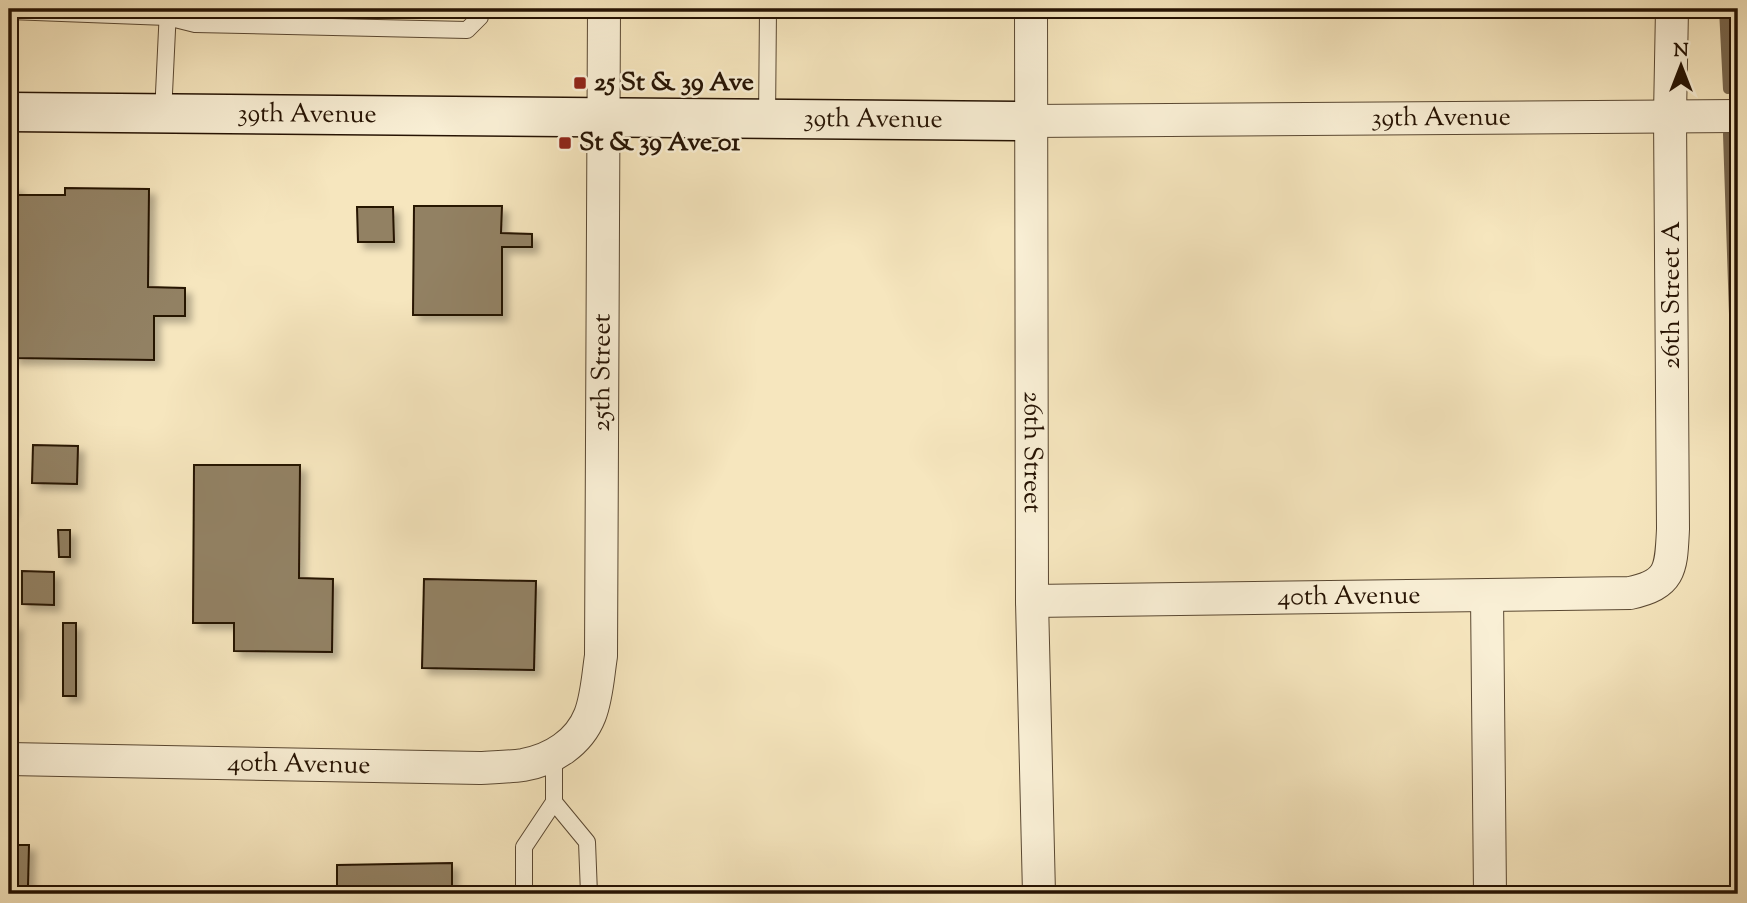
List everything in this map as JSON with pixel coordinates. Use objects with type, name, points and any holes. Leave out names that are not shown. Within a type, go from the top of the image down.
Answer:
[{"type":"street","name":"25th Street","points":[[580,732],[590,716],[601,656],[604,9]]},
{"type":"street","name":"26th Street","points":[[1031,9],[1032,601],[1039,894]]},
{"type":"street","name":"26th Street A","points":[[1662,579],[1671,562],[1673,529],[1672,9]]},
{"type":"street","name":"39th Avenue","points":[[9,112],[1031,121],[1738,116]]},
{"type":"street","name":"40th Avenue","points":[[1032,601],[1630,593],[1649,589],[1662,579]]},
{"type":"street","points":[[1487,596],[1490,894]]},
{"type":"street","name":"40th Avenue","points":[[9,760],[480,768],[524,765],[554,755],[574,741],[580,732]]},
{"type":"lane","points":[[9,11],[167,13],[195,24],[467,30],[481,17],[481,9]]},
{"type":"lane","points":[[767,120],[768,9]]},
{"type":"lane","points":[[163,114],[167,13]]},
{"type":"lane","points":[[524,894],[524,847],[554,802],[554,755]]},
{"type":"lane","points":[[554,802],[587,842],[589,894]]},
{"type":"building","points":[[9,187],[17,187],[17,195],[65,195],[65,188],[149,189],[148,287],[185,288],[185,316],[154,316],[154,360],[13,358],[13,335],[9,335]]},
{"type":"building","points":[[414,206],[502,206],[501,233],[532,234],[532,247],[502,247],[502,315],[413,315]]},
{"type":"building","points":[[357,207],[393,207],[394,242],[358,242]]},
{"type":"building","points":[[33,445],[78,446],[77,484],[32,483]]},
{"type":"building","points":[[194,465],[300,465],[299,578],[333,579],[332,652],[234,651],[234,623],[193,623]]},
{"type":"building","points":[[11,482],[11,510],[9,510]]},
{"type":"building","points":[[58,530],[70,530],[70,557],[59,557]]},
{"type":"building","points":[[22,571],[54,572],[54,605],[22,604]]},
{"type":"building","points":[[424,579],[536,581],[534,670],[422,668]]},
{"type":"building","points":[[63,623],[76,623],[76,696],[63,696]]},
{"type":"building","points":[[9,624],[16,624],[15,695],[9,695]]},
{"type":"building","points":[[9,845],[29,845],[28,886],[46,886],[46,894],[9,894]]},
{"type":"building","points":[[452,863],[452,894],[337,894],[337,865]]},
{"type":"waterway","points":[[1724,9],[1728,89]]},
{"type":"waterway","points":[[1728,134],[1738,434]]},
{"type":"place","name":"25 St & 39 Ave","points":[[580,83]]},
{"type":"place","name":"St & 39 Ave_01","points":[[565,143]]}]
